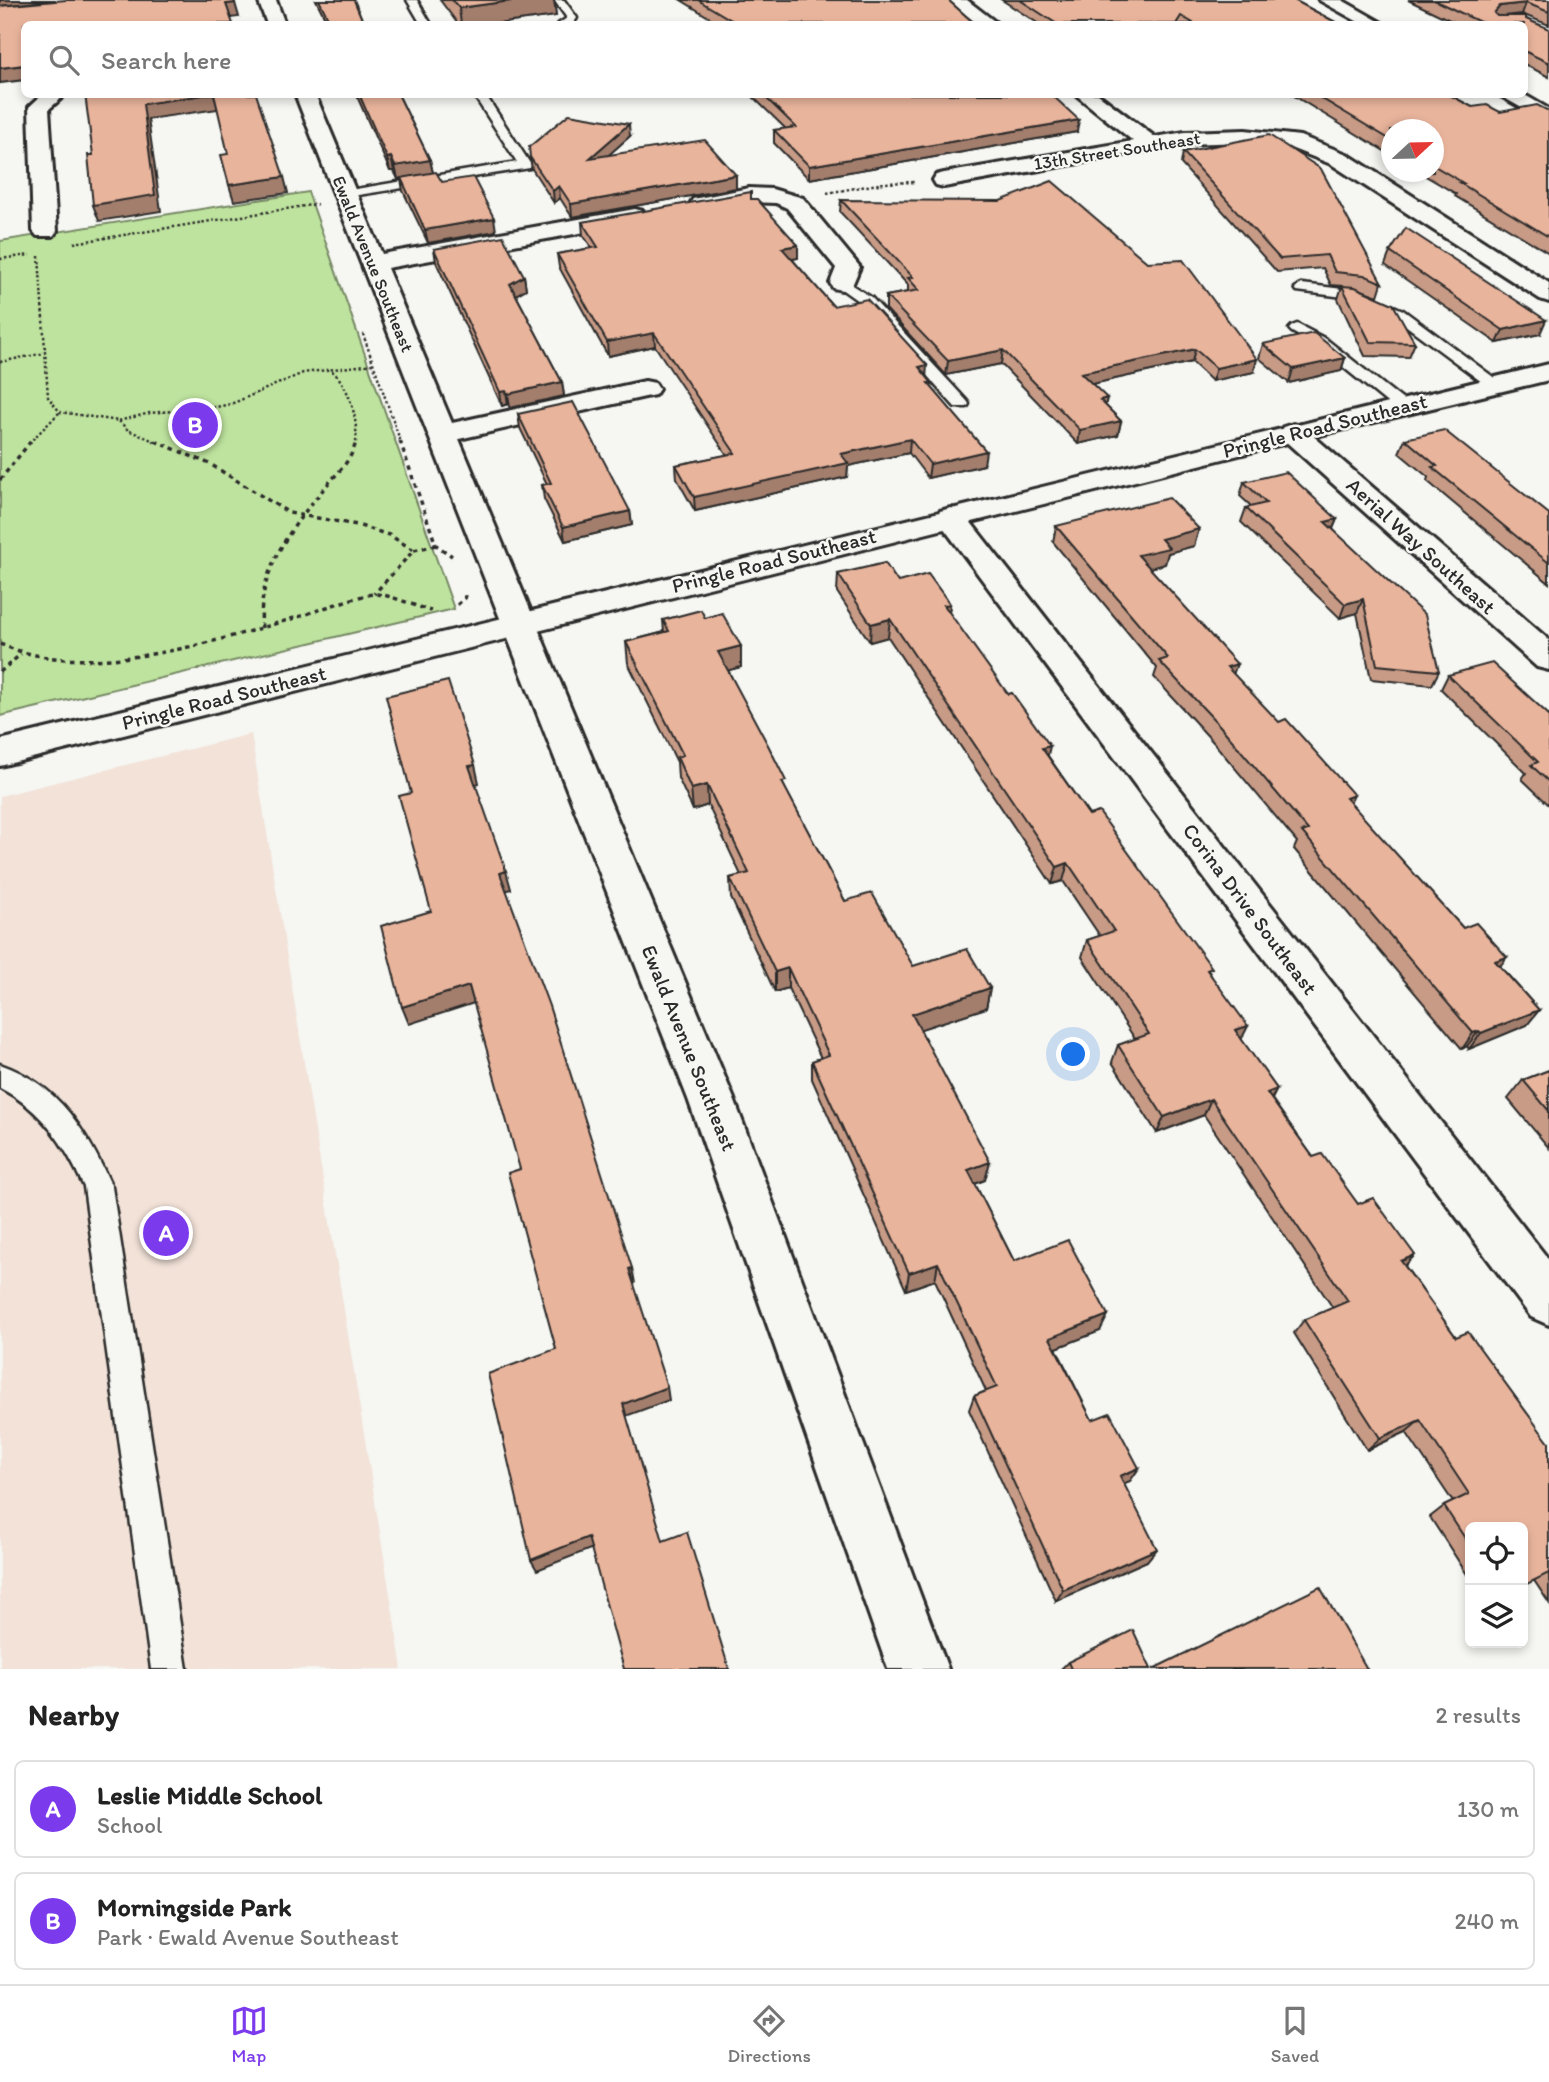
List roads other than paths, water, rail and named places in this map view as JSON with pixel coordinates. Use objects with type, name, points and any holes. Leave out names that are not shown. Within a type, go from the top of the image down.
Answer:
[{"type":"street","points":[[267,0],[275,21]]},
{"type":"street","points":[[955,0],[985,21]]},
{"type":"street","points":[[1328,0],[1369,21]]},
{"type":"street","points":[[41,244],[39,107],[50,98]]},
{"type":"street","name":"Ewald Avenue Southeast","points":[[307,98],[711,1099],[918,1669]]},
{"type":"street","points":[[1090,98],[1150,143]]},
{"type":"street","points":[[1514,98],[1549,117]]},
{"type":"street","name":"13th Street Southeast","points":[[944,180],[1185,138],[1245,136],[1292,141],[1339,159],[1549,294]]},
{"type":"street","points":[[680,208],[760,193],[795,203],[848,267],[842,283]]},
{"type":"street","points":[[372,263],[654,212]]},
{"type":"street","name":"Pringle Road Southeast","points":[[0,753],[1549,372]]},
{"type":"street","points":[[441,434],[645,389]]},
{"type":"street","name":"Aerial Way Southeast","points":[[1293,433],[1549,659]]},
{"type":"street","name":"Corina Drive Southeast","points":[[951,517],[1549,1300]]},
{"type":"lane","points":[[412,0],[424,21]]},
{"type":"lane","points":[[559,0],[572,18],[570,21]]},
{"type":"lane","points":[[346,197],[525,165],[482,98]]},
{"type":"lane","points":[[842,283],[866,300],[961,404]]},
{"type":"lane","points":[[1302,288],[1354,294],[1398,313],[1496,385]]},
{"type":"lane","points":[[1297,329],[1321,342],[1402,407]]},
{"type":"lane","points":[[0,1075],[19,1084],[52,1108],[79,1142],[98,1188],[169,1669]]},
{"type":"place","name":"Morningside Park","points":[[195,425]]},
{"type":"place","name":"Leslie Middle School","points":[[166,1233]]}]
